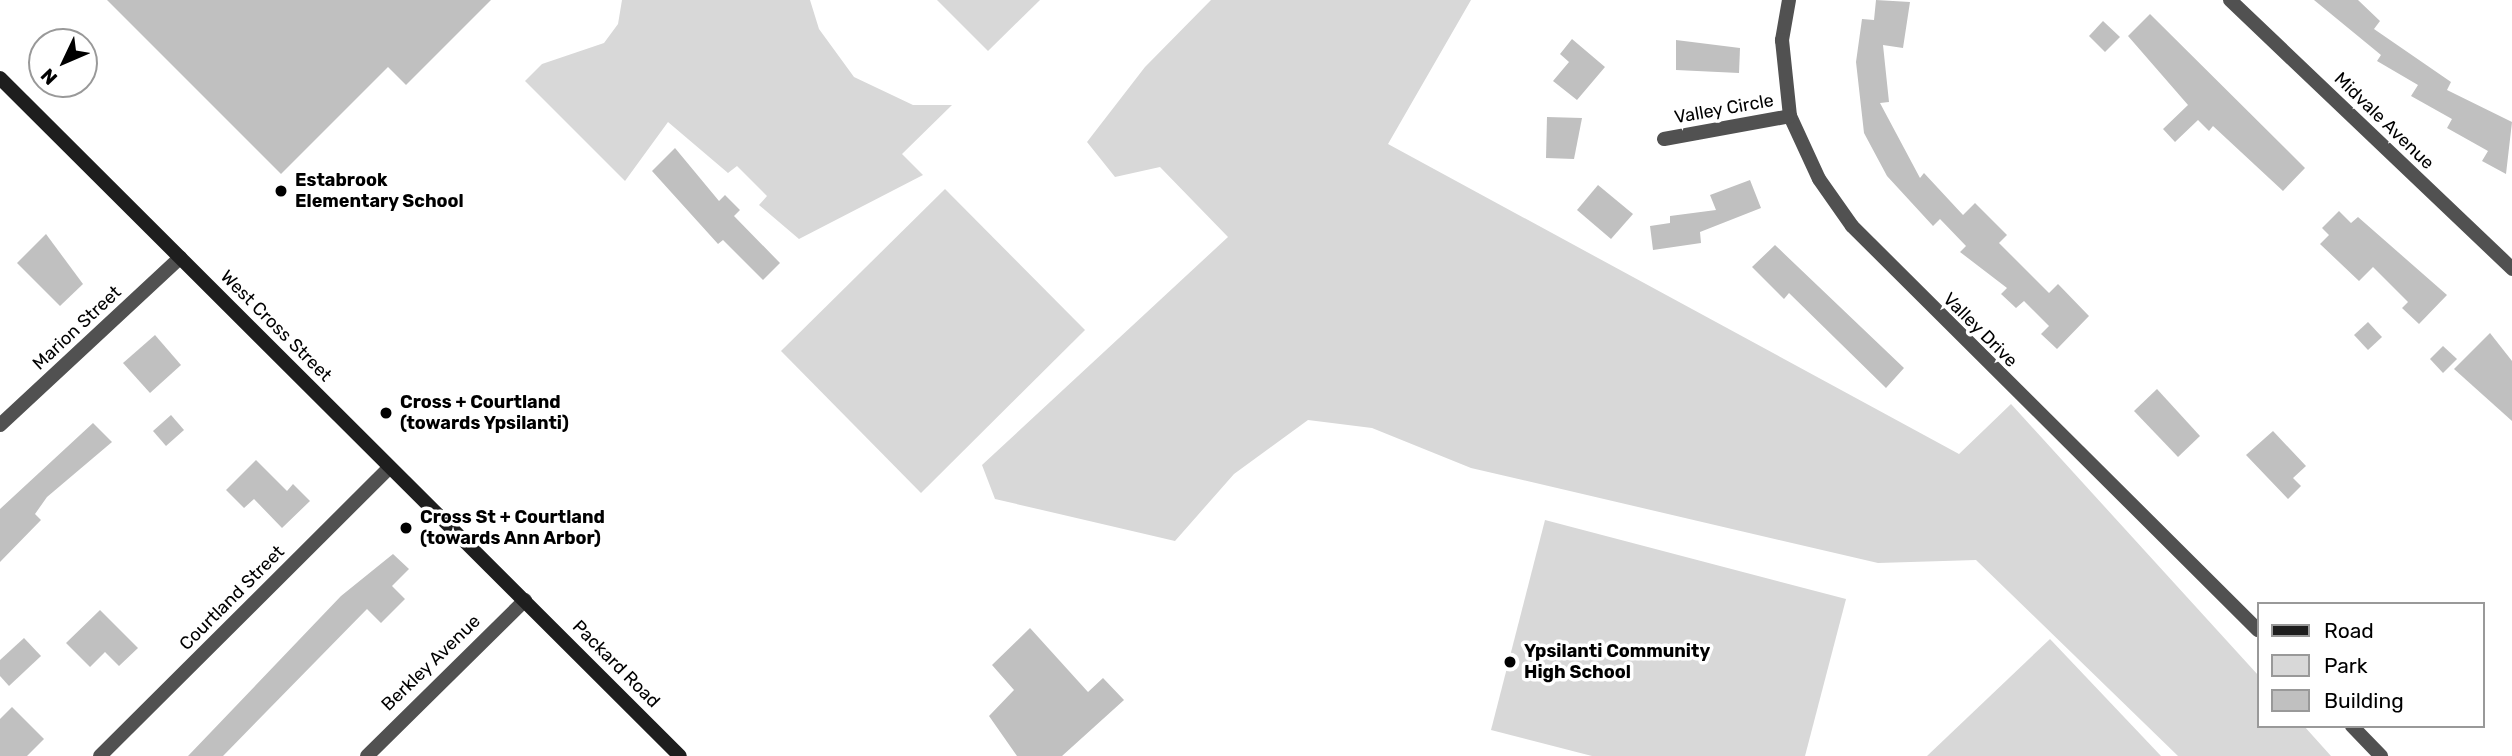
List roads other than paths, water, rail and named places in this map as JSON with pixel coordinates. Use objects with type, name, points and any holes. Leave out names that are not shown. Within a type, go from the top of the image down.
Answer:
[{"type":"main road","name":"West Cross Street","points":[[0,78],[525,600]]},
{"type":"main road","name":"Packard Road","points":[[525,600],[680,756]]},
{"type":"street","name":"Midvale Avenue","points":[[2230,0],[2512,269]]},
{"type":"street","name":"Valley Drive","points":[[1784,3],[1790,116],[1819,179],[1852,226],[2256,628]]},
{"type":"street","name":"Valley Circle","points":[[1664,139],[1790,116]]},
{"type":"street","name":"Marion Street","points":[[0,425],[180,258]]},
{"type":"street","name":"Courtland Street","points":[[100,756],[390,467]]},
{"type":"street","name":"Berkley Avenue","points":[[367,756],[525,600]]},
{"type":"street","points":[[2354,728],[2381,756]]},
{"type":"place","name":"Estabrook Elementary School","points":[[281,191]]},
{"type":"place","name":"Cross + Courtland (towards Ypsilanti)","points":[[386,413]]},
{"type":"place","name":"Cross St + Courtland (towards Ann Arbor)","points":[[406,528]]},
{"type":"place","name":"Ypsilanti Community High School","points":[[1510,662]]}]
